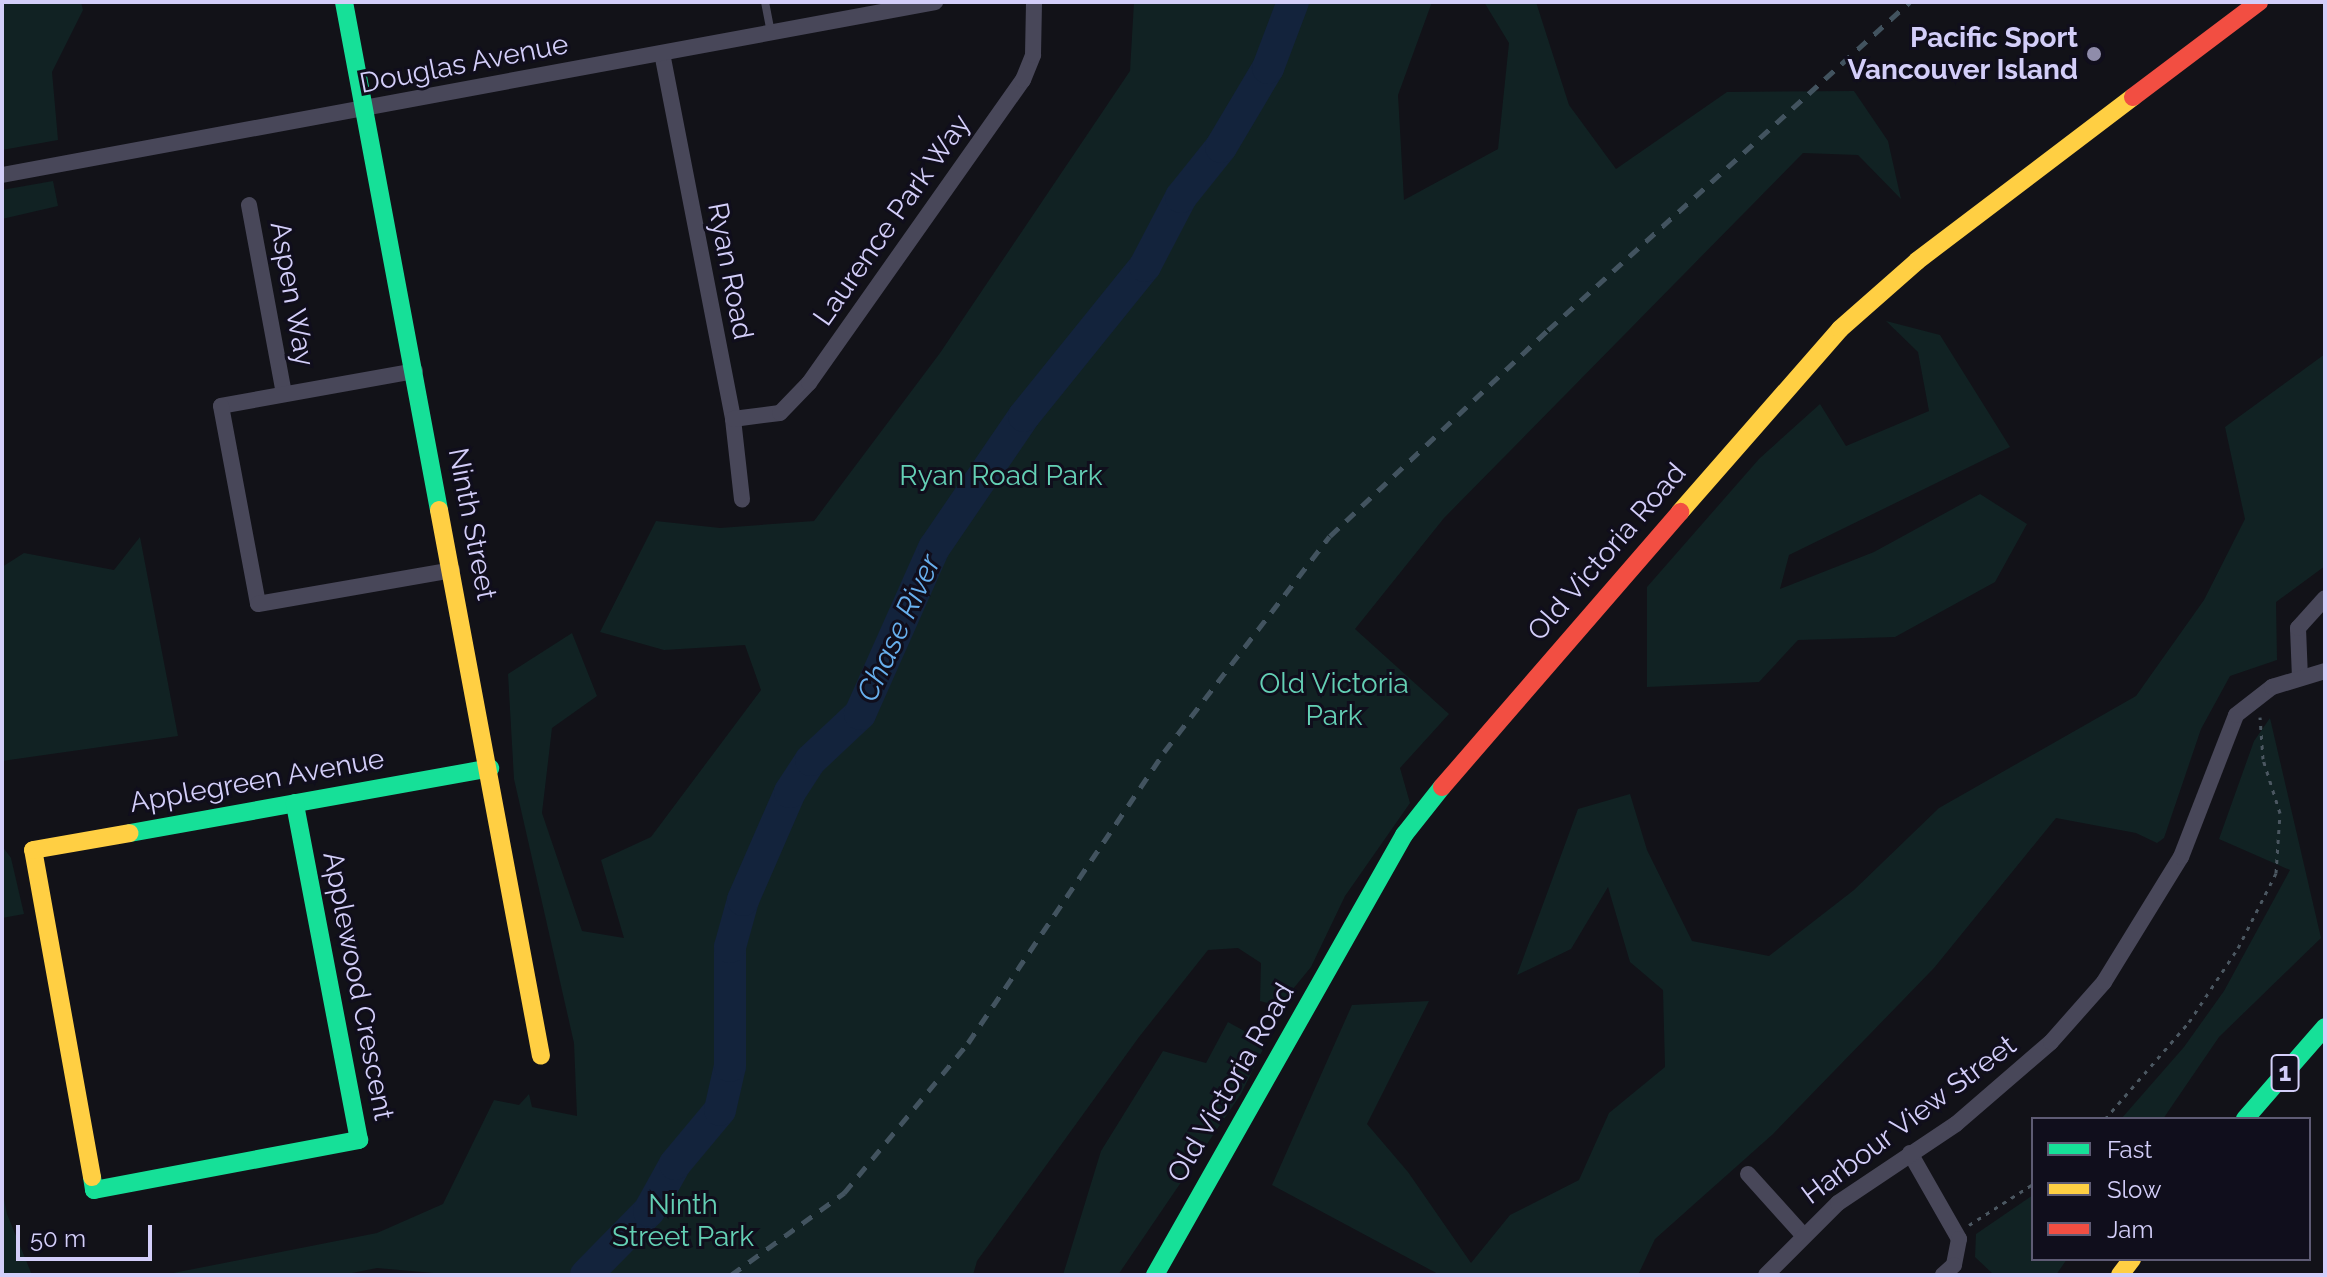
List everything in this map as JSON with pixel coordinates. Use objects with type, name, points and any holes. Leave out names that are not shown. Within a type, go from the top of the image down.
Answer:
[{"type":"main road","name":"Ninth Street","points":[[344,2],[490,768],[541,1056]]},
{"type":"main road","name":"Old Victoria Road","points":[[1155,1275],[1404,835],[1489,730],[1840,329],[1917,261],[2259,2]]},
{"type":"main road","name":"Applegreen Avenue","points":[[33,850],[490,768]]},
{"type":"main road","name":"Applewood Crescent","points":[[33,850],[94,1190],[359,1140],[295,803]]},
{"type":"main road","name":"1","points":[[2247,1117],[2325,1027]]},
{"type":"street","name":"Douglas Avenue","points":[[2,175],[935,2]]},
{"type":"street","name":"Laurence Park Way","points":[[733,419],[780,413],[809,383],[1023,80],[1033,55],[1034,2]]},
{"type":"street","name":"Ryan Road","points":[[662,53],[733,419],[742,499]]},
{"type":"street","name":"Aspen Way","points":[[249,205],[284,393]]},
{"type":"street","points":[[415,371],[221,406],[258,604],[452,570]]},
{"type":"street","points":[[2300,678],[2298,628],[2325,598]]},
{"type":"street","points":[[2250,700],[2300,678],[2325,671]]},
{"type":"street","name":"Harbour View Street","points":[[1766,1275],[1803,1235],[1997,1091],[2104,982],[2181,857],[2208,798],[2228,735],[2250,700]]},
{"type":"street","points":[[1910,1153],[1956,1231],[1960,1252],[1943,1275]]},
{"type":"street","points":[[1748,1174],[1803,1235]]},
{"type":"lane","points":[[765,2],[771,33]]},
{"type":"path","points":[[2107,1117],[2189,1022],[2238,948],[2276,873],[2280,813],[2263,759],[2262,722],[2250,700]]},
{"type":"path","points":[[1956,1231],[2031,1185]]},
{"type":"green space","points":[[2,2],[81,2],[83,10],[52,72],[58,140],[2,150]]},
{"type":"green space","points":[[1134,2],[1432,2],[1398,95],[1404,200],[1498,149],[1509,43],[1484,2],[1536,2],[1569,105],[1616,169],[1727,92],[1854,91],[1888,141],[1901,199],[1858,155],[1803,153],[1444,518],[1355,629],[1449,714],[1400,768],[1410,803],[1345,896],[1311,967],[1279,1006],[1260,1001],[1261,963],[1238,948],[1208,950],[1139,1037],[977,1261],[973,1275],[456,1275],[377,1268],[342,1275],[163,1275],[377,1233],[443,1204],[494,1100],[519,1105],[529,1094],[532,1107],[577,1116],[574,1043],[514,779],[508,674],[572,633],[597,696],[552,728],[542,813],[582,931],[624,938],[601,860],[651,837],[761,690],[745,645],[664,650],[600,632],[656,521],[720,528],[814,521],[940,353],[1130,71]]},
{"type":"green space","points":[[53,181],[58,206],[2,219],[2,190]]},
{"type":"green space","points":[[1886,321],[1940,335],[2010,447],[1789,555],[1780,589],[1874,552],[1980,494],[2027,524],[1995,582],[1895,637],[1798,640],[1759,682],[1647,687],[1647,587],[1759,459],[1820,404],[1846,446],[1929,411],[1918,352]]},
{"type":"green space","points":[[2325,354],[2325,566],[2276,602],[2277,660],[2230,676],[2201,729],[2164,838],[2157,843],[2136,833],[2056,818],[1934,968],[1773,1134],[1655,1239],[1638,1275],[1440,1275],[1272,1185],[1352,1005],[1429,1001],[1367,1124],[1408,1172],[1471,1263],[1510,1215],[1579,1180],[1609,1113],[1665,1067],[1663,990],[1630,962],[1608,887],[1571,949],[1517,975],[1578,809],[1630,794],[1647,850],[1692,941],[1769,956],[1854,890],[1939,808],[2136,696],[2204,600],[2245,519],[2225,427]]},
{"type":"green space","points":[[140,537],[178,736],[2,761],[2,567],[24,553],[114,570]]},
{"type":"green space","points":[[2270,718],[2321,938],[2219,1037],[2164,1117],[2123,1117],[2184,1047],[2224,991],[2290,870],[2219,839],[2254,741]]},
{"type":"green space","points":[[2,846],[11,858],[24,914],[2,918]]},
{"type":"green space","points":[[1228,1022],[1266,1043],[1241,1094],[1118,1275],[1063,1275],[1101,1151],[1163,1051],[1206,1063]]},
{"type":"green space","points":[[2,1189],[7,1214],[32,1275],[2,1275]]},
{"type":"green space","points":[[2031,1196],[2031,1261],[2066,1261],[2056,1275],[1994,1275],[1975,1257],[1976,1234]]},
{"type":"waterway","name":"Chase River","points":[[586,1275],[649,1211],[675,1164],[720,1110],[730,1066],[730,947],[743,900],[790,792],[811,760],[860,714],[934,548],[1024,416],[1145,266],[1181,197],[1221,147],[1268,68],[1293,2]]},
{"type":"railway","points":[[731,1275],[844,1193],[968,1043],[1164,752],[1330,536],[1548,330],[1910,2]]},
{"type":"traffic: fast","points":[[344,2],[439,510]]},
{"type":"traffic: fast","points":[[130,833],[490,768]]},
{"type":"traffic: fast","points":[[1155,1275],[1404,835],[1442,787]]},
{"type":"traffic: fast","points":[[92,1177],[94,1190],[359,1140],[295,803]]},
{"type":"traffic: fast","points":[[2247,1117],[2325,1027]]},
{"type":"traffic: slow","points":[[1680,512],[1840,329],[1917,261],[2133,97]]},
{"type":"traffic: slow","points":[[439,510],[541,1056]]},
{"type":"traffic: slow","points":[[92,1177],[33,850],[130,833]]},
{"type":"traffic: slow","points":[[2120,1275],[2130,1261]]},
{"type":"traffic: jam","points":[[2133,97],[2259,2]]},
{"type":"traffic: jam","points":[[1442,787],[1680,512]]},
{"type":"place","name":"Pacific Sport Vancouver Island","points":[[2094,54]]},
{"type":"park label","name":"Ryan Road Park","points":[[1001,476]]},
{"type":"park label","name":"Old Victoria Park","points":[[1334,700]]},
{"type":"park label","name":"Ninth Street Park","points":[[683,1221]]}]
